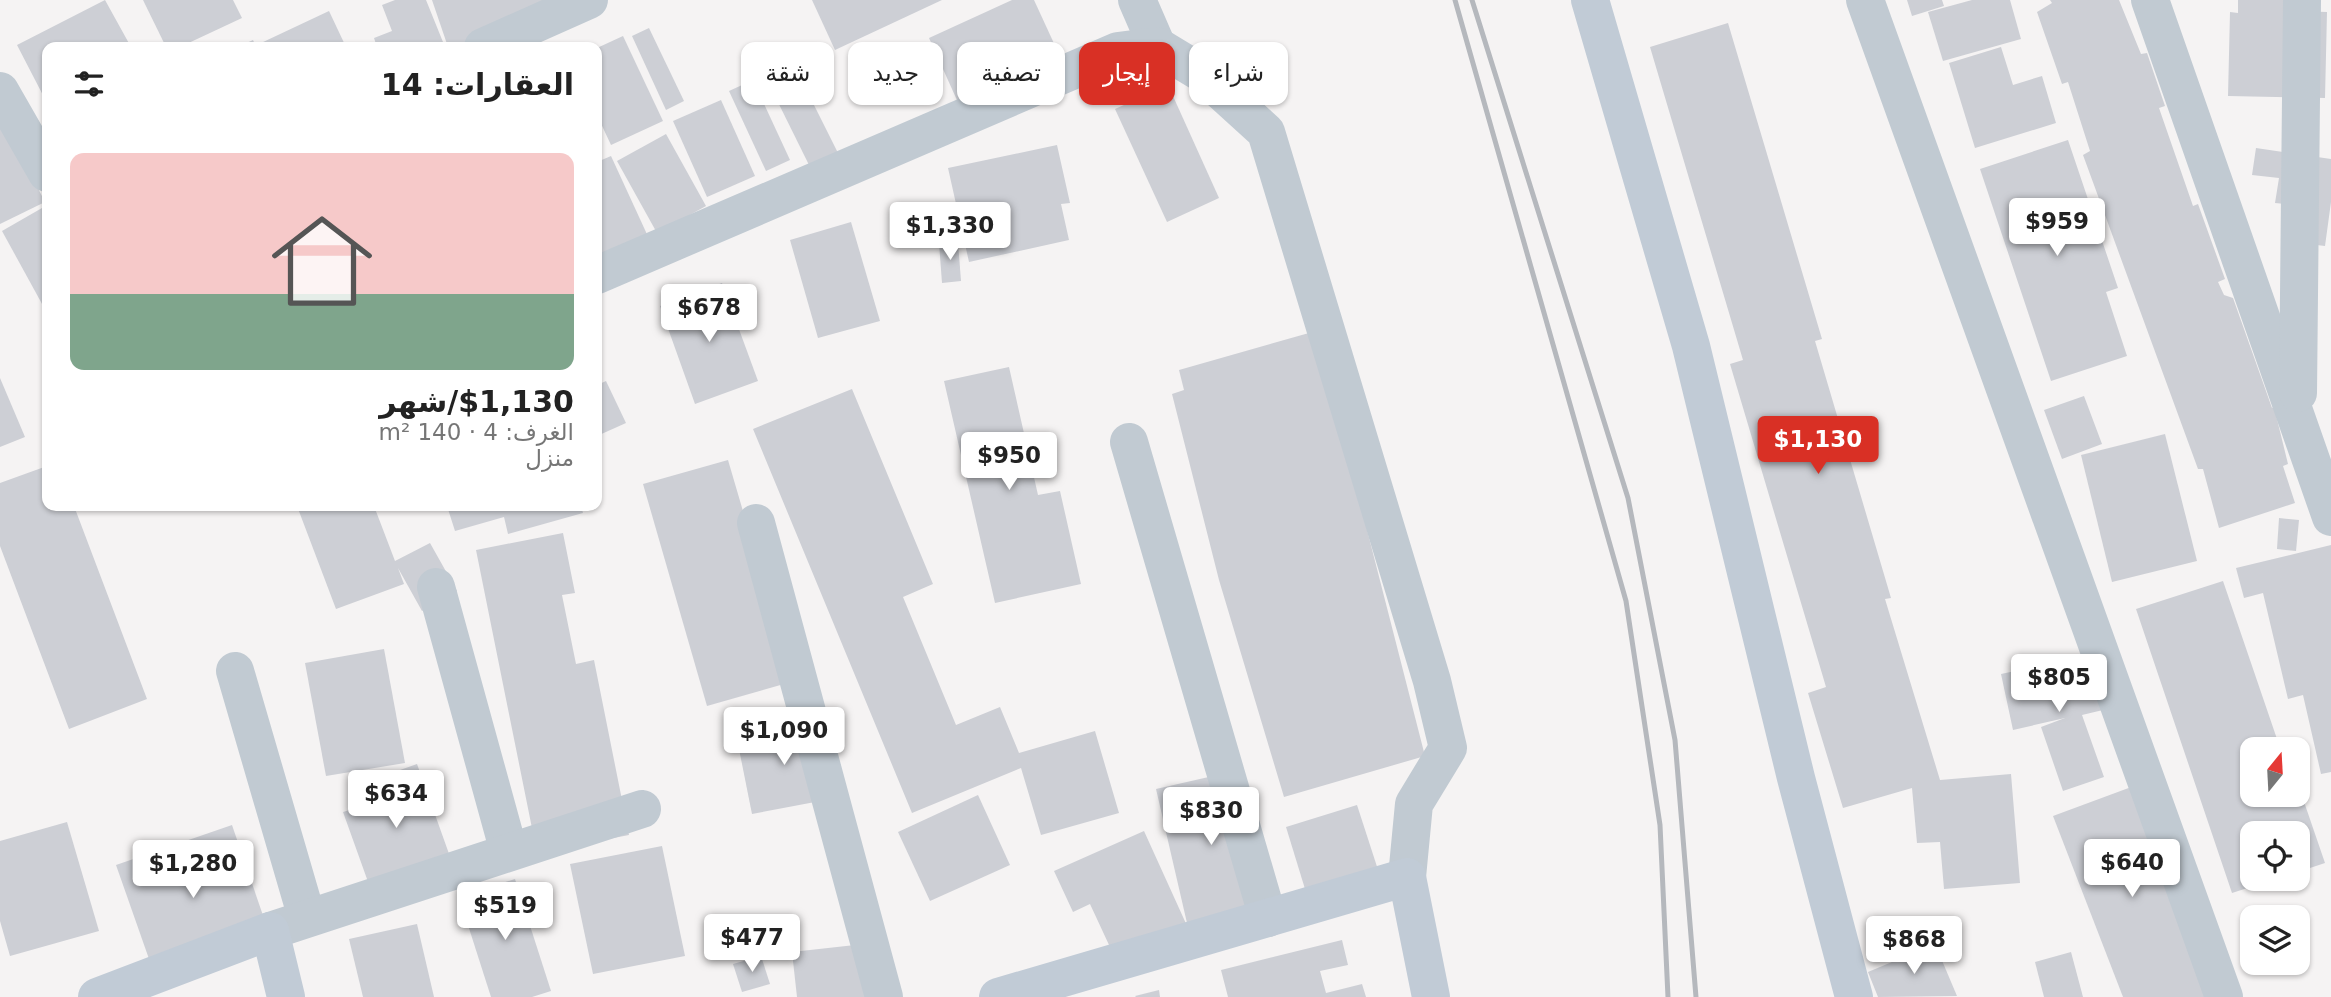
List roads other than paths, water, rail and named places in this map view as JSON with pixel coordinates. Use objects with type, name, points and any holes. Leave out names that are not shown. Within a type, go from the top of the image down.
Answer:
[{"type":"street","points":[[494,42],[589,0]]},
{"type":"street","points":[[1137,0],[1155,42]]},
{"type":"street","points":[[1590,0],[1690,346],[1796,778],[1854,997]]},
{"type":"street","points":[[1865,0],[2224,997]]},
{"type":"street","points":[[2150,0],[2331,517]]},
{"type":"street","points":[[2298,422],[2302,0]]},
{"type":"street","points":[[1175,57],[1200,72],[1266,132],[1427,667],[1448,748],[1414,804],[1407,877],[1431,997]]},
{"type":"street","points":[[602,273],[1079,68]]},
{"type":"street","points":[[0,91],[42,164]]},
{"type":"street","points":[[1129,442],[1268,918]]},
{"type":"street","points":[[755,523],[884,997]]},
{"type":"street","points":[[436,587],[509,852]]},
{"type":"street","points":[[236,671],[307,918]]},
{"type":"street","points":[[97,997],[307,918],[642,809]]},
{"type":"street","points":[[998,997],[1407,877]]},
{"type":"street","points":[[270,931],[286,997]]},
{"type":"railway","points":[[1455,0],[1626,601],[1660,825],[1668,997]]},
{"type":"railway","points":[[1472,0],[1628,498],[1675,740],[1696,997]]}]
